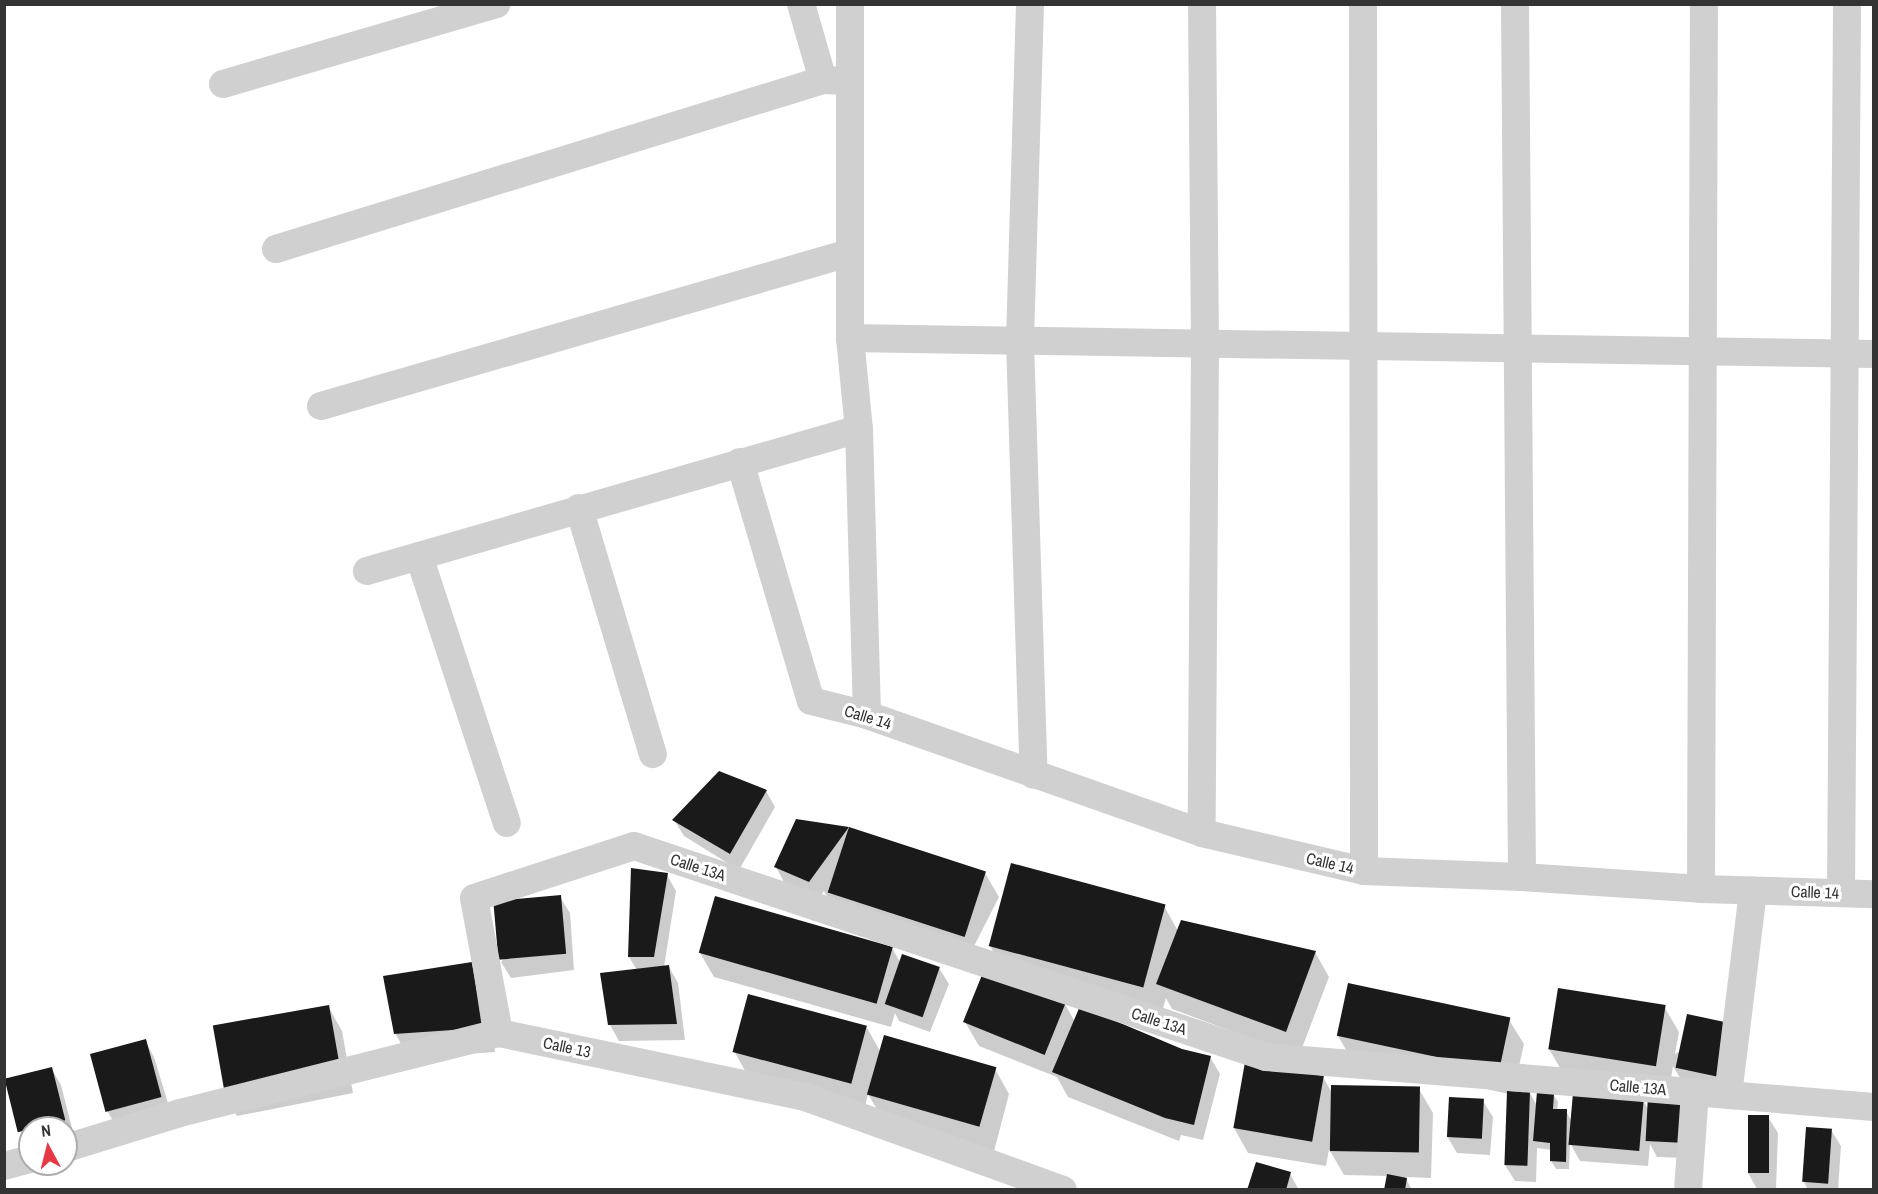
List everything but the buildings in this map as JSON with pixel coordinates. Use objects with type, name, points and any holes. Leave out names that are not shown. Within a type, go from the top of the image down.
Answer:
[{"type":"street","points":[[223,84],[497,4]]},
{"type":"street","points":[[801,4],[837,81]]},
{"type":"street","points":[[850,4],[837,81],[849,253],[850,338],[859,429],[867,715]]},
{"type":"street","points":[[1030,4],[1020,341],[1034,775]]},
{"type":"street","points":[[1202,4],[1205,343],[1202,833]]},
{"type":"street","points":[[1363,4],[1364,871]]},
{"type":"street","points":[[1515,4],[1522,877]]},
{"type":"street","points":[[1701,890],[1701,352],[1704,4]]},
{"type":"street","points":[[1841,893],[1846,4]]},
{"type":"street","points":[[276,249],[837,81]]},
{"type":"street","points":[[321,406],[849,253]]},
{"type":"street","points":[[850,338],[1874,354]]},
{"type":"street","points":[[367,571],[859,429]]},
{"type":"street","name":"Calle 14","points":[[740,462],[811,701],[867,715],[1202,833],[1364,871],[1522,877],[1701,890],[1874,894]]},
{"type":"street","points":[[579,508],[653,754]]},
{"type":"street","points":[[419,556],[507,823]]},
{"type":"street","name":"Calle 13A","points":[[499,1033],[474,898],[634,846],[1266,1057],[1874,1107]]},
{"type":"street","points":[[1728,1095],[1753,891]]},
{"type":"street","name":"Calle 13","points":[[78,1144],[180,1113],[499,1033],[805,1097],[1063,1190]]},
{"type":"street","points":[[1688,1190],[1695,1092]]}]
